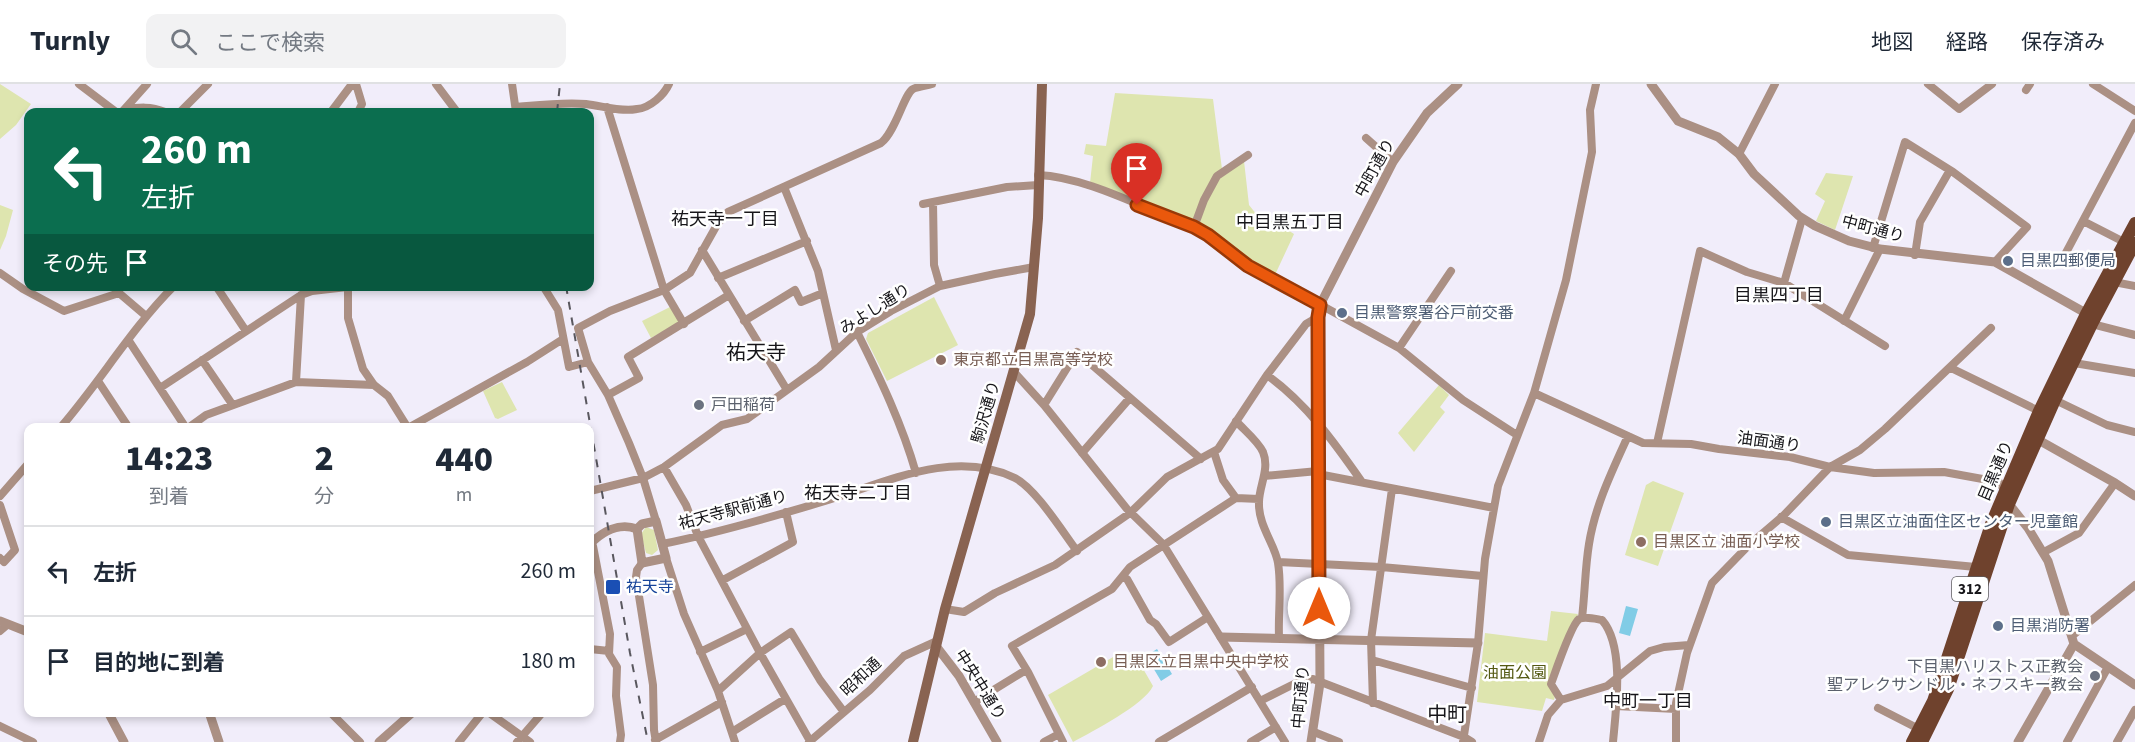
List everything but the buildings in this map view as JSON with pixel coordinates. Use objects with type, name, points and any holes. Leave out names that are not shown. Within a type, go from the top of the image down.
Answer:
[{"type":"main road","name":"駒沢通り","points":[[913,742],[945,609],[1030,314],[1038,218],[1042,84]]},
{"type":"main road","name":"目黒通り","points":[[1912,742],[1933,701],[1943,675],[1991,524],[2033,437],[2073,363],[2091,318],[2114,282],[2130,243],[2135,223]]},
{"type":"main road","name":"目黒通り","points":[[1922,742],[1948,689],[2033,437],[2039,411],[2130,243]]},
{"type":"street","points":[[79,84],[115,108]]},
{"type":"street","points":[[125,108],[147,84]]},
{"type":"street","points":[[184,108],[208,84]]},
{"type":"street","points":[[334,108],[354,84],[362,104],[360,108]]},
{"type":"street","points":[[436,84],[454,108]]},
{"type":"street","points":[[512,84],[516,108]]},
{"type":"street","points":[[527,108],[554,103],[585,104],[625,110],[640,109],[665,93],[669,84]]},
{"type":"street","points":[[656,521],[643,478],[608,395],[588,362],[578,328],[610,310],[663,290],[690,273],[718,223],[728,212],[881,143],[889,137],[908,94],[913,89],[932,84]]},
{"type":"street","name":"中町通り","points":[[1311,742],[1320,683],[1318,317],[1320,305],[1393,162],[1427,112],[1458,84]]},
{"type":"street","points":[[1464,739],[1478,643],[1484,576],[1498,486],[1534,393],[1561,299],[1592,152],[1590,110],[1596,84]]},
{"type":"street","name":"中町通り","points":[[1651,84],[1678,121],[1718,137],[1739,154],[1754,174],[1802,219],[1836,236],[1877,248],[1915,255],[1995,262],[2091,318]]},
{"type":"street","points":[[1739,154],[1775,84]]},
{"type":"street","points":[[1928,84],[1959,109],[1992,84]]},
{"type":"street","points":[[2093,84],[2133,107]]},
{"type":"street","points":[[607,107],[663,290],[684,324]]},
{"type":"street","points":[[138,108],[156,108]]},
{"type":"street","points":[[2061,262],[2135,123]]},
{"type":"street","points":[[1366,138],[1393,162]]},
{"type":"street","points":[[1844,321],[1877,248],[1905,142],[1950,170],[2027,226],[1995,262]]},
{"type":"street","points":[[1194,227],[1216,176],[1248,155]]},
{"type":"street","points":[[1915,255],[1920,222],[1950,170]]},
{"type":"street","points":[[923,204],[1055,176],[1079,182],[1194,227],[1208,235],[1248,266],[1399,348],[1462,400],[1517,435]]},
{"type":"street","points":[[783,187],[818,271],[836,350]]},
{"type":"street","points":[[933,202],[934,265],[940,286]]},
{"type":"street","points":[[1784,283],[1802,219]]},
{"type":"street","points":[[2083,221],[2130,243]]},
{"type":"street","points":[[718,278],[807,241]]},
{"type":"street","points":[[702,250],[787,390]]},
{"type":"street","points":[[1656,443],[1700,251],[1747,272],[1784,283],[1885,346]]},
{"type":"street","name":"みよし通り","points":[[594,490],[643,478],[664,467],[722,425],[747,419],[819,367],[857,332],[891,311],[940,286],[1034,267]]},
{"type":"street","points":[[1399,348],[1451,271]]},
{"type":"street","points":[[0,273],[24,290]]},
{"type":"street","points":[[2114,282],[2135,286]]},
{"type":"street","points":[[744,321],[795,290],[801,302],[823,293]]},
{"type":"street","points":[[27,291],[64,311],[119,293],[146,316]]},
{"type":"street","points":[[67,423],[146,316],[169,291]]},
{"type":"street","points":[[219,291],[246,331]]},
{"type":"street","points":[[160,388],[300,295],[312,291]]},
{"type":"street","points":[[348,291],[348,318],[363,369],[374,385],[388,396],[405,423]]},
{"type":"street","points":[[546,291],[558,310],[569,367],[588,362]]},
{"type":"street","points":[[296,382],[300,295]]},
{"type":"street","points":[[608,395],[639,378],[628,357],[729,295]]},
{"type":"street","points":[[945,609],[964,612],[995,593],[1041,573],[1077,551],[1130,513],[1167,477],[1214,452],[1267,375],[1306,324],[1318,317]]},
{"type":"street","points":[[2091,318],[2135,335]]},
{"type":"street","points":[[1676,742],[1676,709],[1689,645],[1712,583],[1830,467],[1860,450],[1951,368],[1991,328]]},
{"type":"street","points":[[857,332],[885,387],[906,439],[916,473]]},
{"type":"street","points":[[417,423],[527,362],[563,339]]},
{"type":"street","points":[[129,341],[184,423]]},
{"type":"street","points":[[1044,405],[1077,351],[1129,399],[1201,459]]},
{"type":"street","points":[[202,360],[232,404]]},
{"type":"street","points":[[2073,363],[2135,373]]},
{"type":"street","points":[[1951,368],[2039,411]]},
{"type":"street","points":[[1013,371],[1044,405],[1130,513],[1165,546],[1285,742]]},
{"type":"street","points":[[1267,375],[1290,393],[1318,422],[1362,482]]},
{"type":"street","points":[[98,381],[126,423]]},
{"type":"street","points":[[194,423],[206,415],[232,404],[296,382],[374,385]]},
{"type":"street","name":"油面通り","points":[[1534,393],[1643,443],[1691,444],[1762,453],[1830,467],[1882,474],[1944,472],[1999,482],[2006,491]]},
{"type":"street","points":[[1082,453],[1129,399]]},
{"type":"street","points":[[2055,400],[2107,425],[2135,432]]},
{"type":"street","points":[[1236,421],[1263,452],[1266,461],[1258,499],[1261,520],[1278,562],[1279,638]]},
{"type":"street","points":[[1582,618],[1589,545],[1594,521],[1603,491],[1628,436]]},
{"type":"street","points":[[2033,437],[2135,496]]},
{"type":"street","points":[[1214,452],[1223,480],[1236,498]]},
{"type":"street","name":"祐天寺駅前通り","points":[[662,544],[830,500],[882,481],[963,465],[1004,474],[1024,484],[1077,551]]},
{"type":"street","points":[[664,467],[686,505],[698,536],[747,629],[810,742]]},
{"type":"street","points":[[0,496],[24,469]]},
{"type":"street","points":[[1264,476],[1318,473],[1494,508]]},
{"type":"street","points":[[2044,552],[2079,533],[2115,483]]},
{"type":"street","points":[[1373,703],[1371,640],[1392,489]]},
{"type":"street","points":[[2006,491],[2009,504],[2044,552],[2073,640],[2135,685]]},
{"type":"street","points":[[1044,742],[1061,738],[1012,646],[1112,589],[1130,567],[1236,498],[1258,499]]},
{"type":"street","points":[[0,505],[15,550],[4,562],[0,558]]},
{"type":"street","points":[[723,580],[793,542],[786,512]]},
{"type":"street","points":[[1781,517],[1848,555],[1976,567]]},
{"type":"street","name":"祐天寺駅前通り","points":[[594,540],[617,527],[637,529],[642,524],[656,521],[666,558]]},
{"type":"street","points":[[637,529],[642,563]]},
{"type":"street","points":[[594,551],[610,634],[609,654],[617,667],[616,696],[620,742]]},
{"type":"street","points":[[722,702],[656,741],[652,686],[636,577],[637,570],[642,563],[666,558],[684,614],[718,691],[722,702],[735,742]]},
{"type":"street","points":[[1278,562],[1381,567],[1484,576]]},
{"type":"street","points":[[1123,577],[1127,579],[1150,620],[1156,624],[1169,642],[1208,617]]},
{"type":"street","points":[[2019,742],[2073,640],[2134,589]]},
{"type":"street","points":[[1561,700],[1551,684],[1577,620],[1582,618],[1602,620],[1609,628],[1614,651],[1616,706],[1613,742]]},
{"type":"street","points":[[2,626],[24,631]]},
{"type":"street","points":[[700,652],[747,629]]},
{"type":"street","points":[[718,691],[760,653],[791,632],[820,680],[844,712]]},
{"type":"street","points":[[1221,637],[1478,643]]},
{"type":"street","name":"中央中通り","points":[[936,643],[959,676],[997,742]]},
{"type":"street","name":"昭和通","points":[[810,742],[870,690],[904,656],[936,643]]},
{"type":"street","points":[[1539,742],[1548,715],[1561,700],[1607,686],[1650,651],[1664,647],[1689,645]]},
{"type":"street","points":[[594,649],[609,651]]},
{"type":"street","points":[[1372,660],[1472,688]]},
{"type":"street","points":[[2067,742],[2108,667]]},
{"type":"street","points":[[974,702],[1026,670]]},
{"type":"street","points":[[1260,701],[1298,682],[1313,679],[1472,742]]},
{"type":"street","points":[[1159,742],[1252,687]]},
{"type":"street","points":[[732,732],[785,699]]},
{"type":"street","points":[[1616,706],[1676,709]]},
{"type":"street","points":[[1878,708],[1918,729]]},
{"type":"street","points":[[2117,742],[2135,710]]},
{"type":"street","points":[[110,717],[123,742]]},
{"type":"street","points":[[211,717],[219,742]]},
{"type":"street","points":[[335,717],[360,742]]},
{"type":"street","points":[[386,740],[408,717]]},
{"type":"street","points":[[459,742],[479,717]]},
{"type":"street","points":[[494,717],[520,739],[530,742]]},
{"type":"street","points":[[520,739],[539,717]]},
{"type":"street","points":[[0,726],[27,741]]},
{"type":"street","points":[[1251,742],[1276,727]]},
{"type":"street","points":[[1314,732],[1339,742]]},
{"type":"green space","points":[[0,84],[31,104],[28,108],[24,108],[24,114],[16,125],[0,139]]},
{"type":"green space","points":[[1115,93],[1213,99],[1222,169],[1193,221],[1190,222],[1090,183],[1093,156],[1084,154],[1086,144],[1106,146]]},
{"type":"green space","points":[[1244,161],[1249,205],[1257,215],[1294,234],[1274,277],[1244,260],[1199,227],[1198,223],[1206,199],[1219,178]]},
{"type":"green space","points":[[1826,173],[1853,176],[1835,230],[1816,221],[1825,201],[1815,194]]},
{"type":"green space","points":[[0,205],[13,210],[0,250]]},
{"type":"green space","points":[[934,297],[958,345],[887,381],[866,339],[868,333]]},
{"type":"green space","points":[[670,307],[680,322],[651,338],[642,321]]},
{"type":"green space","points":[[502,382],[517,410],[498,419],[495,418],[483,391]]},
{"type":"green space","points":[[1439,385],[1449,395],[1440,407],[1445,412],[1414,452],[1398,433]]},
{"type":"green space","points":[[1653,481],[1684,493],[1658,566],[1625,555],[1646,485]]},
{"type":"green space","points":[[646,527],[654,530],[658,550],[652,555],[646,553],[641,534]]},
{"type":"green space","name":"油面公園","points":[[1551,611],[1578,614],[1549,678],[1555,696],[1554,700],[1546,698],[1542,711],[1477,702],[1485,633],[1547,641]]},
{"type":"green space","points":[[1120,653],[1124,658],[1134,653],[1153,686],[1140,701],[1129,709],[1073,742],[1048,695]]},
{"type":"water","points":[[1626,606],[1638,609],[1630,636],[1619,633]]},
{"type":"water","points":[[1157,649],[1172,674],[1161,681],[1146,656]]},
{"type":"railway","points":[[557,108],[560,84]]},
{"type":"railway","points":[[567,291],[590,423]]},
{"type":"railway","points":[[594,447],[648,742]]},
{"type":"place","name":"目黒四郵便局","points":[[2008,261]]},
{"type":"place","name":"目黒警察署谷戸前交番","points":[[1342,313]]},
{"type":"place","name":"東京都立目黒高等学校","points":[[941,360]]},
{"type":"place","name":"戸田稲荷","points":[[699,405]]},
{"type":"place","name":"目黒区立油面住区センター児童館","points":[[1826,522]]},
{"type":"place","name":"目黒区立 油面小学校","points":[[1641,542]]},
{"type":"place","name":"祐天寺","points":[[613,587]]},
{"type":"place","name":"目黒消防署","points":[[1998,626]]},
{"type":"place","name":"目黒区立目黒中央中学校","points":[[1101,662]]},
{"type":"place","name":"下目黒ハリストス正教会 聖アレクサンドル・ネフスキー教会","points":[[2095,676]]},
{"type":"district","name":"祐天寺一丁目","points":[[725,219]]},
{"type":"district","name":"中目黒五丁目","points":[[1290,222]]},
{"type":"district","name":"目黒四丁目","points":[[1779,295]]},
{"type":"district","name":"祐天寺","points":[[756,353]]},
{"type":"district","name":"祐天寺二丁目","points":[[858,493]]},
{"type":"district","name":"中町一丁目","points":[[1648,701]]},
{"type":"district","name":"中町","points":[[1447,715]]},
{"type":"route","points":[[1137,205],[1194,227],[1248,266],[1320,305],[1318,317],[1319,608]]}]
